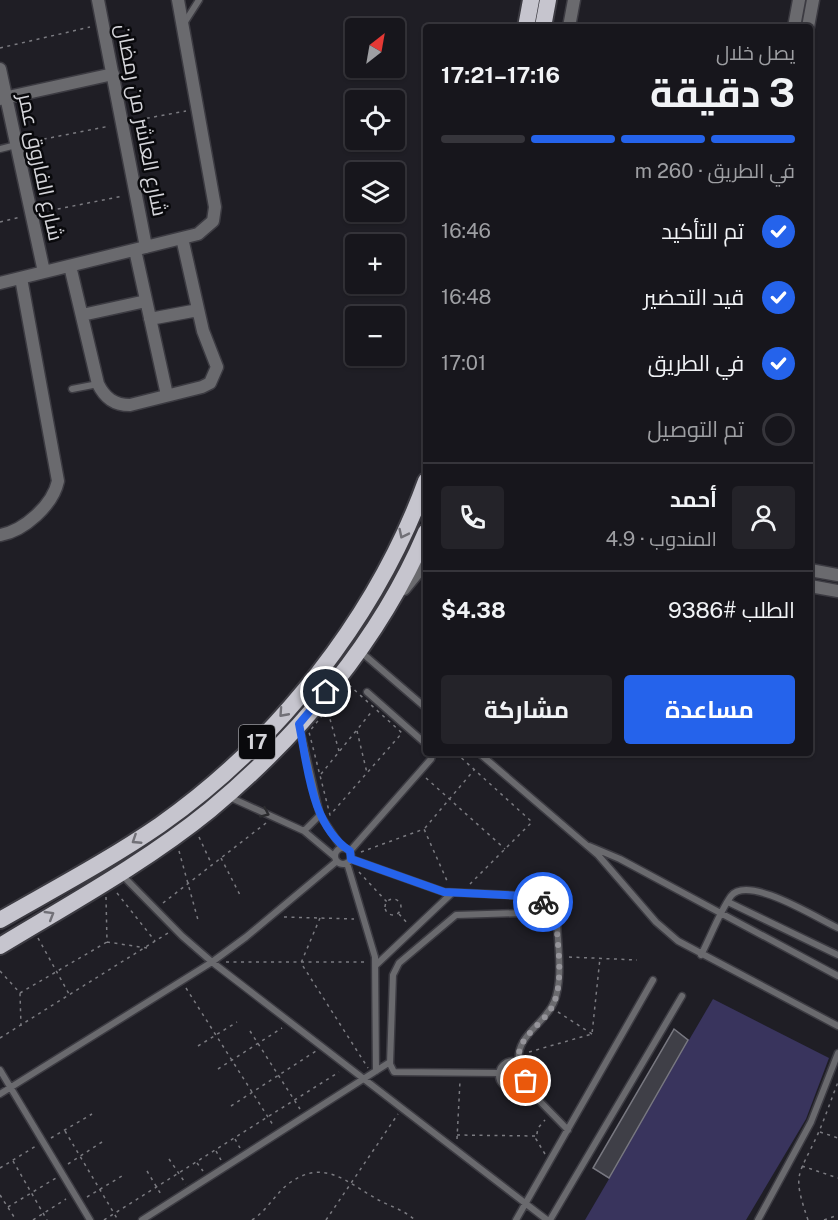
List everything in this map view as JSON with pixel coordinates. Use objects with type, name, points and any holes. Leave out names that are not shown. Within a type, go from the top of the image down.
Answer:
[{"type":"highway","points":[[527,24],[531,0]]},
{"type":"highway","points":[[544,24],[548,0]]},
{"type":"highway","name":"17","points":[[0,920],[159,825],[218,779],[267,732],[305,688],[357,617],[404,531],[423,488]]},
{"type":"highway","name":"17","points":[[0,946],[175,836],[225,795],[299,724],[375,625],[423,537]]},
{"type":"street","name":"شارع العاشر من رمضان","points":[[98,0],[136,194],[146,301],[167,395]]},
{"type":"street","points":[[0,283],[198,234],[209,227],[215,207],[178,0]]},
{"type":"street","points":[[570,24],[574,0]]},
{"type":"street","points":[[795,24],[799,0]]},
{"type":"street","points":[[809,24],[813,0]]},
{"type":"street","name":"شارع الفاروق عمر","points":[[0,69],[3,98],[16,145],[44,272]]},
{"type":"street","points":[[3,98],[113,74]]},
{"type":"street","points":[[70,266],[98,384],[107,398],[122,405],[202,387],[215,376],[216,358],[203,331],[182,238]]},
{"type":"street","points":[[0,535],[15,531],[51,501],[58,481],[21,278]]},
{"type":"street","points":[[82,315],[146,301]]},
{"type":"street","points":[[150,319],[198,310]]},
{"type":"street","points":[[375,625],[423,566]]},
{"type":"street","points":[[813,571],[833,574],[830,581],[832,590],[813,587]]},
{"type":"lane","points":[[183,26],[199,0]]},
{"type":"lane","points":[[0,149],[16,145]]},
{"type":"lane","points":[[72,389],[98,384]]},
{"type":"lane","points":[[358,650],[423,705]]},
{"type":"lane","points":[[367,692],[377,705],[423,742]]},
{"type":"lane","points":[[299,724],[320,816],[350,858],[376,963],[374,1072]]},
{"type":"lane","points":[[350,858],[432,756]]},
{"type":"lane","points":[[482,756],[586,845],[621,879],[656,922],[678,941],[838,1026]]},
{"type":"lane","points":[[225,795],[304,831],[336,859],[350,858],[428,888],[452,893],[529,896],[545,903],[556,917],[558,989],[551,1008],[523,1041],[519,1058],[527,1072],[524,1084],[516,1089],[507,1088],[501,1082],[499,1073],[506,1062],[519,1058]]},
{"type":"lane","points":[[304,831],[320,816]]},
{"type":"lane","points":[[586,845],[615,856],[838,976]]},
{"type":"lane","points":[[0,1094],[212,962],[271,917],[336,859],[338,849],[342,848]]},
{"type":"lane","points":[[111,878],[155,909],[212,962],[549,1220],[682,996]]},
{"type":"lane","points":[[701,955],[732,895],[741,890],[757,889],[838,928]]},
{"type":"lane","points":[[376,963],[452,893]]},
{"type":"lane","points":[[728,902],[838,955]]},
{"type":"lane","points":[[499,1073],[401,1075],[392,1070],[390,1062],[392,979],[399,963],[456,915],[553,912]]},
{"type":"lane","points":[[516,1220],[653,980]]},
{"type":"lane","points":[[758,1220],[811,1122],[838,1053]]},
{"type":"lane","points":[[142,1220],[390,1062]]},
{"type":"lane","points":[[0,1070],[90,1220]]},
{"type":"lane","points":[[524,1084],[568,1130]]},
{"type":"path","points":[[0,48],[103,24]]},
{"type":"path","points":[[16,145],[198,109]]},
{"type":"path","points":[[0,222],[136,194]]},
{"type":"path","points":[[349,685],[377,705],[402,733],[330,815],[309,732],[327,708],[349,685]]},
{"type":"path","points":[[319,775],[377,705]]},
{"type":"path","points":[[327,708],[339,751]]},
{"type":"path","points":[[356,730],[367,775]]},
{"type":"path","points":[[459,756],[531,819],[531,826],[460,893]]},
{"type":"path","points":[[387,902],[350,858],[424,829],[475,770]]},
{"type":"path","points":[[420,773],[506,849]]},
{"type":"path","points":[[155,909],[274,817]]},
{"type":"path","points":[[193,822],[212,865]]},
{"type":"path","points":[[424,829],[452,893]]},
{"type":"path","points":[[175,836],[198,920]]},
{"type":"path","points":[[221,858],[240,895]]},
{"type":"path","points":[[107,942],[111,878]]},
{"type":"path","points":[[111,878],[156,942]]},
{"type":"path","points":[[398,914],[401,908],[399,901],[393,899],[387,902],[385,908],[387,913],[398,914],[414,929]]},
{"type":"path","points":[[271,917],[364,919]]},
{"type":"path","points":[[301,963],[320,918]]},
{"type":"path","points":[[32,926],[70,995]]},
{"type":"path","points":[[0,1038],[167,936],[165,929]]},
{"type":"path","points":[[20,993],[107,942],[147,948]]},
{"type":"path","points":[[558,956],[637,960]]},
{"type":"path","points":[[592,1035],[600,958]]},
{"type":"path","points":[[212,962],[376,963]]},
{"type":"path","points":[[301,963],[374,1072]]},
{"type":"path","points":[[0,973],[20,993],[21,1026]]},
{"type":"path","points":[[182,982],[278,1133]]},
{"type":"path","points":[[551,1008],[592,1035]]},
{"type":"path","points":[[198,1046],[237,1022]]},
{"type":"path","points":[[218,1069],[291,1023]]},
{"type":"path","points":[[250,1031],[305,1116]]},
{"type":"path","points":[[519,1058],[592,1035]]},
{"type":"path","points":[[231,1106],[322,1047]]},
{"type":"path","points":[[104,1220],[348,1067]]},
{"type":"path","points":[[456,1150],[460,1074]]},
{"type":"path","points":[[808,1220],[800,1196],[801,1166],[819,1132],[838,1082]]},
{"type":"path","points":[[834,1094],[838,1096]]},
{"type":"path","points":[[326,1220],[402,1109]]},
{"type":"path","points":[[552,1158],[541,1150],[536,1136],[538,1128],[553,1113]]},
{"type":"path","points":[[64,1130],[118,1220]]},
{"type":"path","points":[[819,1132],[838,1138]]},
{"type":"path","points":[[457,1135],[536,1136]]},
{"type":"path","points":[[234,1138],[244,1155]]},
{"type":"path","points":[[8,1207],[32,1193],[102,1142]]},
{"type":"path","points":[[215,1150],[226,1167]]},
{"type":"path","points":[[169,1158],[190,1190]]},
{"type":"path","points":[[13,1160],[47,1220]]},
{"type":"path","points":[[197,1162],[207,1178]]},
{"type":"path","points":[[801,1166],[838,1178]]},
{"type":"path","points":[[147,1171],[167,1204]]},
{"type":"path","points":[[252,1220],[265,1211],[288,1184],[309,1174],[333,1173],[416,1220]]},
{"type":"path","points":[[79,1202],[122,1176]]},
{"type":"path","points":[[33,1220],[75,1194]]},
{"type":"path","points":[[0,1195],[16,1220]]},
{"type":"path","points":[[824,1220],[838,1215]]},
{"type":"shaded area","points":[[713,999],[829,1058],[806,1119],[746,1220],[585,1220],[609,1179],[593,1168],[674,1029],[689,1040]]},
{"type":"building","points":[[674,1029],[688,1040],[609,1178],[593,1168]]},
{"type":"way so far","points":[[526,1081],[528,1076],[526,1068],[519,1062],[520,1046],[548,1014],[558,989],[556,917],[543,902]]},
{"type":"route","points":[[326,692],[299,724],[320,816],[342,848],[350,851],[351,859],[444,892],[529,896],[543,902]]}]
